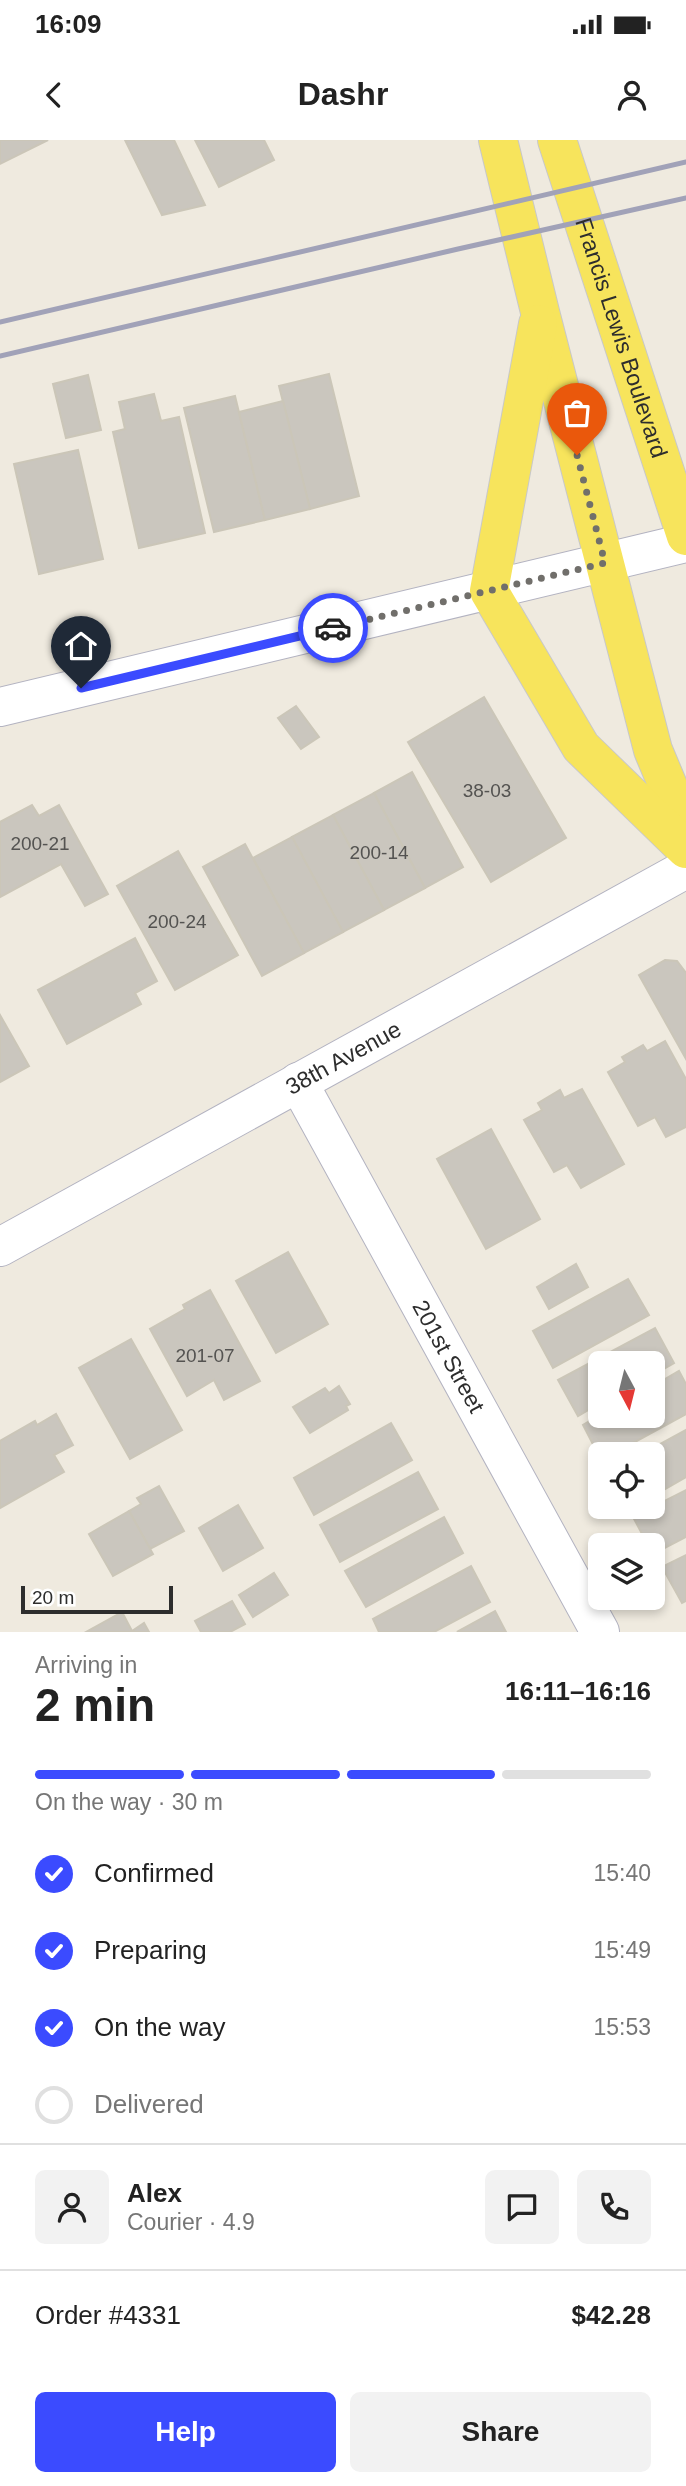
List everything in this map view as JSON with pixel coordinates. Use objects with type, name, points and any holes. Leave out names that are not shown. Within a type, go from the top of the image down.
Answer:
[{"type":"main road","points":[[498,140],[653,750],[686,829]]},
{"type":"main road","name":"Francis Lewis Boulevard","points":[[556,140],[686,536]]},
{"type":"main road","points":[[540,312],[489,591],[581,747],[686,849]]},
{"type":"street","points":[[0,707],[686,543]]},
{"type":"street","name":"38th Avenue","points":[[0,1247],[686,869]]},
{"type":"street","name":"201st Street","points":[[298,1082],[600,1632]]},
{"type":"building","points":[[0,140],[48,140],[0,164]]},
{"type":"building","points":[[125,140],[174,140],[205,205],[162,215]]},
{"type":"building","points":[[195,140],[264,140],[274,160],[219,187]]},
{"type":"building","points":[[329,374],[359,496],[310,509],[279,386]]},
{"type":"building","points":[[88,375],[101,430],[66,438],[53,384]]},
{"type":"building","points":[[154,394],[161,421],[179,417],[205,533],[139,548],[113,432],[125,429],[119,402]]},
{"type":"building","points":[[235,396],[265,520],[214,532],[184,408]]},
{"type":"building","points":[[283,401],[310,509],[265,520],[239,412]]},
{"type":"building","points":[[78,450],[103,559],[39,574],[14,464]]},
{"type":"building","points":[[484,697],[566,838],[491,882],[408,742]]},
{"type":"building","points":[[296,706],[319,737],[301,749],[278,718]]},
{"type":"building","points":[[412,772],[463,867],[425,888],[374,793]]},
{"type":"building","points":[[374,793],[425,888],[384,910],[333,815]]},
{"type":"building","points":[[32,805],[39,816],[59,805],[108,894],[85,906],[61,864],[0,897],[0,822]]},
{"type":"building","points":[[333,815],[384,910],[343,932],[292,837]]},
{"type":"building","points":[[292,837],[343,932],[304,953],[253,858]]},
{"type":"building","points":[[245,844],[304,953],[262,976],[203,867]]},
{"type":"building","points":[[178,851],[238,955],[175,990],[117,886]]},
{"type":"building","points":[[135,938],[157,981],[135,993],[141,1004],[67,1044],[38,990]]},
{"type":"building","points":[[665,960],[677,961],[686,973],[686,1059],[639,975]]},
{"type":"building","points":[[0,1015],[29,1066],[0,1082]]},
{"type":"building","points":[[665,1041],[686,1079],[686,1127],[666,1137],[655,1117],[638,1126],[608,1072],[625,1062],[622,1057],[643,1045],[647,1051]]},
{"type":"building","points":[[582,1089],[624,1164],[581,1188],[567,1165],[554,1172],[524,1120],[542,1110],[538,1103],[560,1090],[564,1098]]},
{"type":"building","points":[[491,1129],[540,1219],[486,1249],[437,1159]]},
{"type":"building","points":[[288,1252],[328,1324],[276,1353],[236,1281]]},
{"type":"building","points":[[576,1264],[588,1287],[549,1309],[537,1287]]},
{"type":"building","points":[[628,1279],[649,1315],[553,1368],[533,1331]]},
{"type":"building","points":[[210,1290],[260,1381],[224,1400],[214,1380],[187,1396],[150,1329],[185,1309],[183,1305]]},
{"type":"building","points":[[655,1328],[674,1363],[665,1368],[665,1351],[612,1351]]},
{"type":"building","points":[[131,1339],[182,1430],[130,1459],[79,1368]]},
{"type":"building","points":[[588,1364],[588,1410],[578,1416],[558,1380]]},
{"type":"building","points":[[679,1371],[686,1384],[686,1414],[665,1426],[665,1379]]},
{"type":"building","points":[[339,1386],[350,1404],[346,1406],[348,1410],[310,1433],[293,1407],[325,1388],[329,1393]]},
{"type":"building","points":[[56,1414],[73,1445],[54,1455],[64,1472],[0,1508],[0,1441],[35,1421],[37,1425]]},
{"type":"building","points":[[588,1422],[588,1428],[660,1428],[635,1442],[592,1442],[583,1425]]},
{"type":"building","points":[[391,1423],[412,1460],[314,1515],[294,1478]]},
{"type":"building","points":[[686,1430],[686,1477],[665,1489],[665,1442]]},
{"type":"building","points":[[418,1472],[438,1509],[340,1562],[320,1525]]},
{"type":"building","points":[[159,1486],[184,1531],[150,1549],[129,1511],[141,1504],[137,1498]]},
{"type":"building","points":[[686,1490],[686,1537],[665,1548],[665,1533],[642,1533],[634,1519],[665,1519],[665,1501]]},
{"type":"building","points":[[238,1505],[263,1548],[223,1571],[199,1528]]},
{"type":"building","points":[[129,1511],[153,1554],[113,1576],[89,1534]]},
{"type":"building","points":[[444,1517],[463,1553],[366,1607],[345,1571]]},
{"type":"building","points":[[686,1555],[686,1601],[682,1603],[665,1572],[665,1566]]},
{"type":"building","points":[[471,1566],[490,1602],[434,1632],[379,1632],[373,1619]]},
{"type":"building","points":[[274,1573],[288,1595],[253,1617],[239,1595]]},
{"type":"building","points":[[232,1601],[245,1624],[230,1632],[201,1632],[195,1621]]},
{"type":"building","points":[[495,1611],[506,1632],[457,1632]]},
{"type":"building","points":[[122,1612],[132,1631],[144,1623],[149,1632],[86,1632]]},
{"type":"railway","points":[[0,322],[686,162]]},
{"type":"railway","points":[[0,356],[686,198]]},
{"type":"way so far","points":[[333,628],[605,563],[577,455]]},
{"type":"route","points":[[81,688],[333,628]]}]
